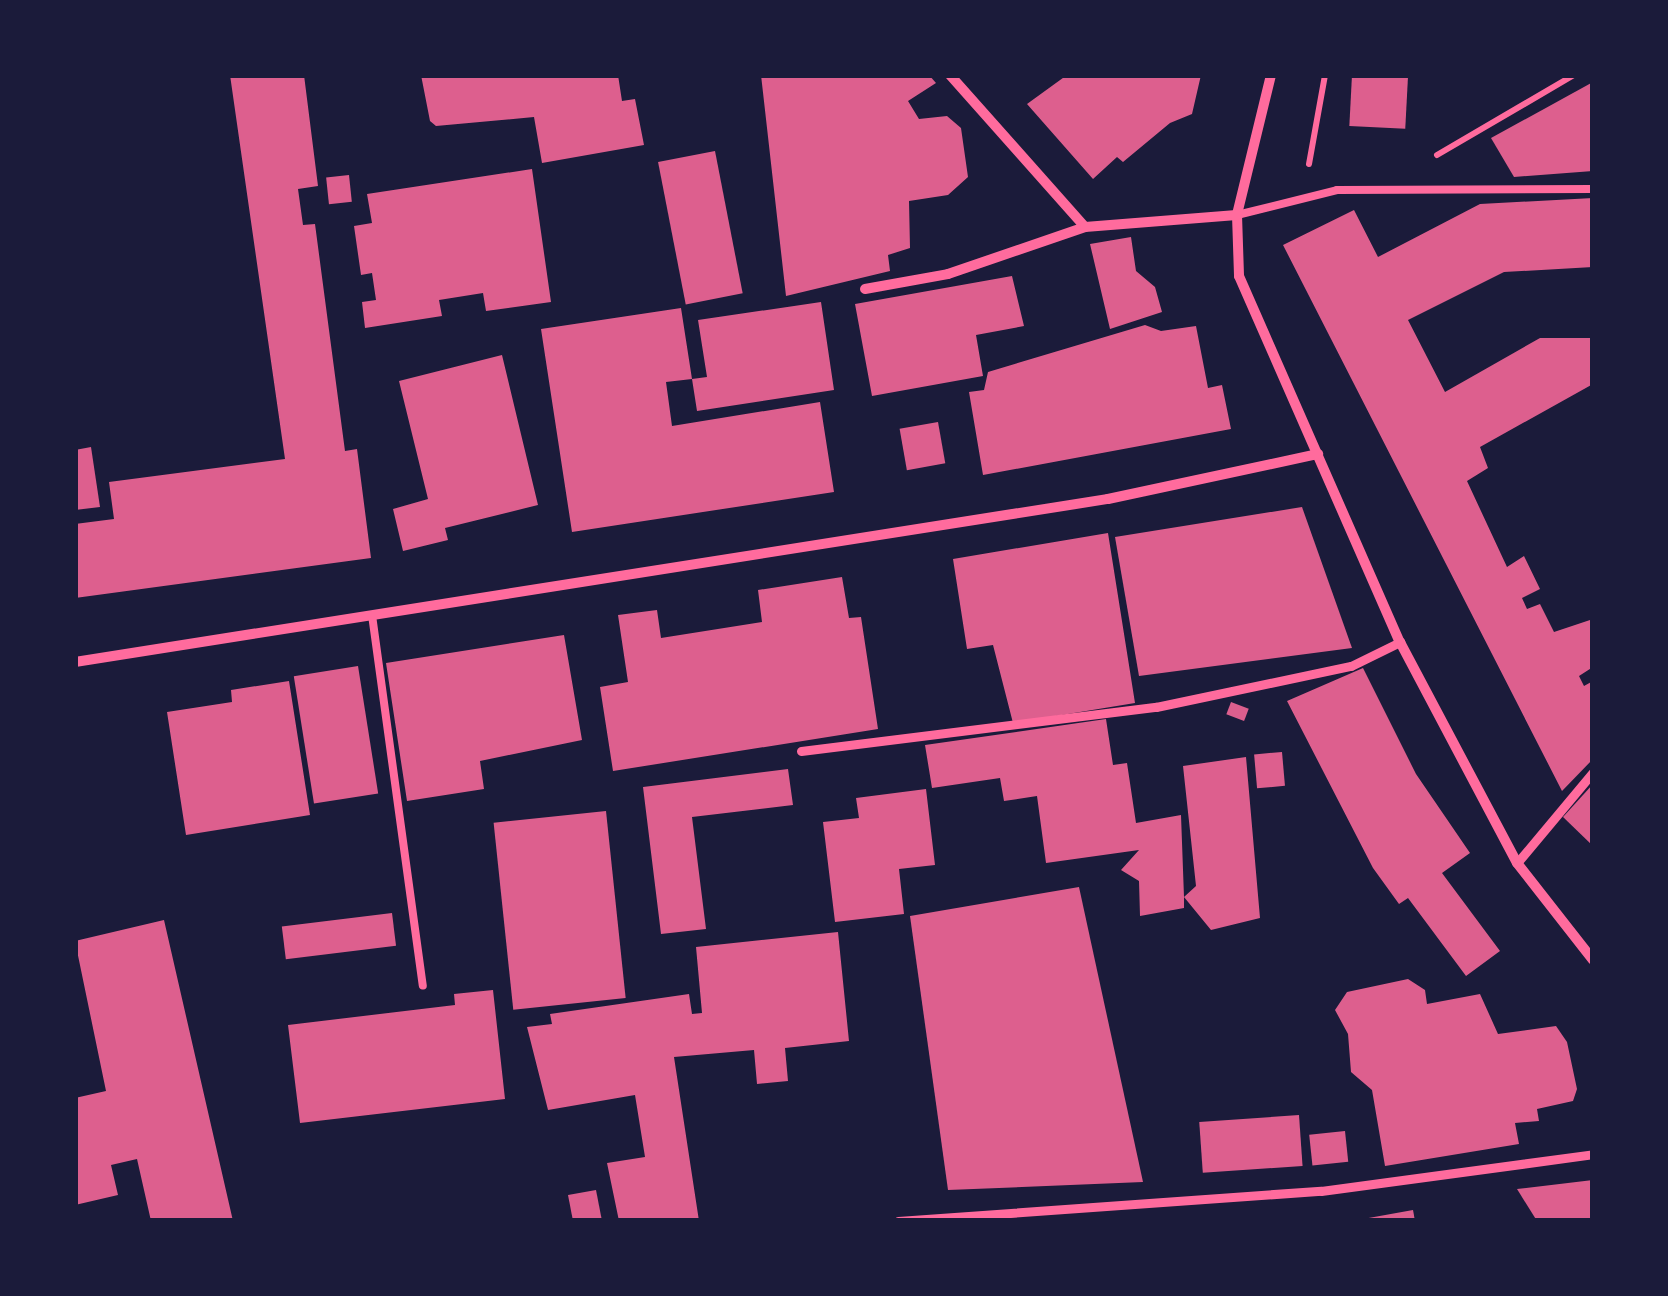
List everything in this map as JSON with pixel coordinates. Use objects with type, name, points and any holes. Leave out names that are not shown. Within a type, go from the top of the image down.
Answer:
[{"type":"street","points":[[950,75],[1085,227]]},
{"type":"street","points":[[1270,75],[1238,215],[1239,276],[1400,642],[1518,864],[1593,960]]},
{"type":"street","points":[[865,289],[948,274],[1085,227],[1238,215]]},
{"type":"street","points":[[75,662],[1108,499],[1318,454]]},
{"type":"street","points":[[801,751],[1156,707],[1352,666],[1400,642]]},
{"type":"street","points":[[1518,864],[1593,772]]},
{"type":"street","points":[[898,1221],[1321,1190],[1593,1154]]},
{"type":"lane","points":[[1238,215],[1337,190],[1593,189]]},
{"type":"lane","points":[[372,615],[424,986]]},
{"type":"path","points":[[1292,201],[1309,164],[1326,75]]},
{"type":"path","points":[[1427,156],[1442,154],[1574,75]]},
{"type":"path","points":[[1309,164],[1327,163]]},
{"type":"building","points":[[230,75],[304,75],[318,186],[298,189],[303,225],[315,224],[345,451],[357,449],[371,558],[75,598],[75,524],[114,519],[109,482],[285,459]]},
{"type":"building","points":[[421,75],[618,75],[622,101],[635,99],[644,145],[542,163],[534,117],[436,126],[430,121]]},
{"type":"building","points":[[761,75],[929,75],[936,83],[908,101],[919,119],[947,116],[961,128],[968,177],[948,195],[909,201],[910,248],[888,255],[890,271],[786,296]]},
{"type":"building","points":[[1067,75],[1201,75],[1192,114],[1170,123],[1123,162],[1117,157],[1093,179],[1027,104]]},
{"type":"building","points":[[1352,75],[1408,78],[1405,129],[1349,126]]},
{"type":"building","points":[[1593,82],[1593,171],[1514,177],[1491,138]]},
{"type":"building","points":[[715,151],[743,293],[686,304],[658,162]]},
{"type":"building","points":[[532,169],[551,302],[486,311],[483,293],[439,300],[442,316],[365,328],[362,302],[376,300],[372,273],[361,275],[354,226],[372,223],[367,194]]},
{"type":"building","points":[[349,175],[352,202],[329,204],[326,177]]},
{"type":"building","points":[[1593,198],[1593,267],[1504,272],[1408,320],[1445,392],[1540,338],[1593,338],[1593,384],[1480,447],[1488,468],[1467,481],[1507,567],[1524,556],[1540,589],[1522,598],[1527,609],[1540,604],[1554,632],[1593,619],[1593,667],[1579,676],[1584,686],[1593,681],[1593,759],[1562,791],[1283,245],[1354,210],[1378,257],[1480,204]]},
{"type":"building","points":[[1131,237],[1136,271],[1155,287],[1162,312],[1110,329],[1090,244]]},
{"type":"building","points":[[1012,276],[1024,326],[976,335],[983,376],[872,396],[855,304]]},
{"type":"building","points":[[821,302],[834,390],[697,411],[692,379],[707,377],[698,320]]},
{"type":"building","points":[[681,308],[692,379],[666,382],[672,426],[820,402],[834,492],[572,532],[541,329]]},
{"type":"building","points":[[1145,325],[1161,331],[1196,326],[1208,388],[1222,385],[1231,429],[983,475],[969,392],[984,390],[988,372]]},
{"type":"building","points":[[502,355],[538,505],[445,528],[448,540],[403,551],[393,509],[428,499],[399,381]]},
{"type":"building","points":[[938,422],[945,463],[907,470],[900,429]]},
{"type":"building","points":[[91,447],[100,507],[75,510],[75,450]]},
{"type":"building","points":[[1302,507],[1352,648],[1139,676],[1115,537]]},
{"type":"building","points":[[1108,533],[1135,703],[1013,723],[993,645],[967,649],[953,559]]},
{"type":"building","points":[[842,577],[849,618],[861,617],[878,729],[613,771],[600,687],[628,682],[618,615],[657,610],[661,638],[762,622],[758,590]]},
{"type":"building","points":[[564,635],[582,740],[480,761],[484,789],[407,801],[386,663]]},
{"type":"building","points":[[358,666],[378,793],[314,804],[294,676]]},
{"type":"building","points":[[1363,668],[1416,774],[1470,853],[1442,873],[1500,951],[1466,976],[1408,898],[1399,904],[1373,868],[1287,701]]},
{"type":"building","points":[[289,681],[310,815],[186,835],[167,712],[232,702],[231,690]]},
{"type":"building","points":[[1231,702],[1249,709],[1244,721],[1226,714]]},
{"type":"building","points":[[1106,719],[1113,765],[1127,763],[1136,823],[1181,815],[1184,908],[1140,916],[1139,881],[1121,870],[1139,850],[1046,863],[1037,796],[1004,801],[1000,778],[932,788],[925,745]]},
{"type":"building","points":[[1282,752],[1285,786],[1257,788],[1254,754]]},
{"type":"building","points":[[1246,757],[1260,918],[1211,930],[1184,897],[1196,886],[1183,766]]},
{"type":"building","points":[[788,769],[793,805],[692,817],[706,929],[661,934],[643,787]]},
{"type":"building","points":[[1593,784],[1593,846],[1563,817]]},
{"type":"building","points":[[926,789],[935,865],[899,869],[904,914],[835,922],[823,822],[859,818],[856,798]]},
{"type":"building","points":[[606,811],[626,998],[513,1010],[494,823]]},
{"type":"building","points":[[1079,887],[1143,1182],[948,1190],[910,916]]},
{"type":"building","points":[[392,913],[396,946],[286,959],[282,927]]},
{"type":"building","points":[[164,920],[233,1221],[151,1221],[137,1159],[111,1165],[118,1195],[75,1205],[75,1098],[106,1091],[75,941]]},
{"type":"building","points":[[838,932],[849,1041],[785,1048],[788,1081],[757,1084],[754,1050],[674,1057],[699,1221],[619,1221],[607,1163],[645,1157],[635,1095],[548,1110],[527,1027],[552,1024],[550,1014],[689,994],[692,1014],[702,1013],[696,947]]},
{"type":"building","points":[[1408,979],[1425,990],[1427,1004],[1480,994],[1498,1034],[1556,1026],[1567,1042],[1577,1089],[1573,1101],[1537,1109],[1539,1121],[1515,1123],[1519,1144],[1385,1166],[1372,1090],[1351,1072],[1348,1034],[1335,1010],[1347,992]]},
{"type":"building","points":[[493,990],[505,1099],[300,1123],[288,1025],[455,1005],[454,994]]},
{"type":"building","points":[[1299,1115],[1303,1166],[1203,1173],[1199,1122]]},
{"type":"building","points":[[1345,1131],[1348,1162],[1312,1166],[1309,1135]]},
{"type":"building","points":[[1593,1180],[1593,1221],[1537,1221],[1517,1189]]},
{"type":"building","points":[[596,1190],[602,1221],[573,1221],[568,1195]]},
{"type":"building","points":[[1413,1210],[1415,1221],[1363,1221],[1363,1219]]}]
